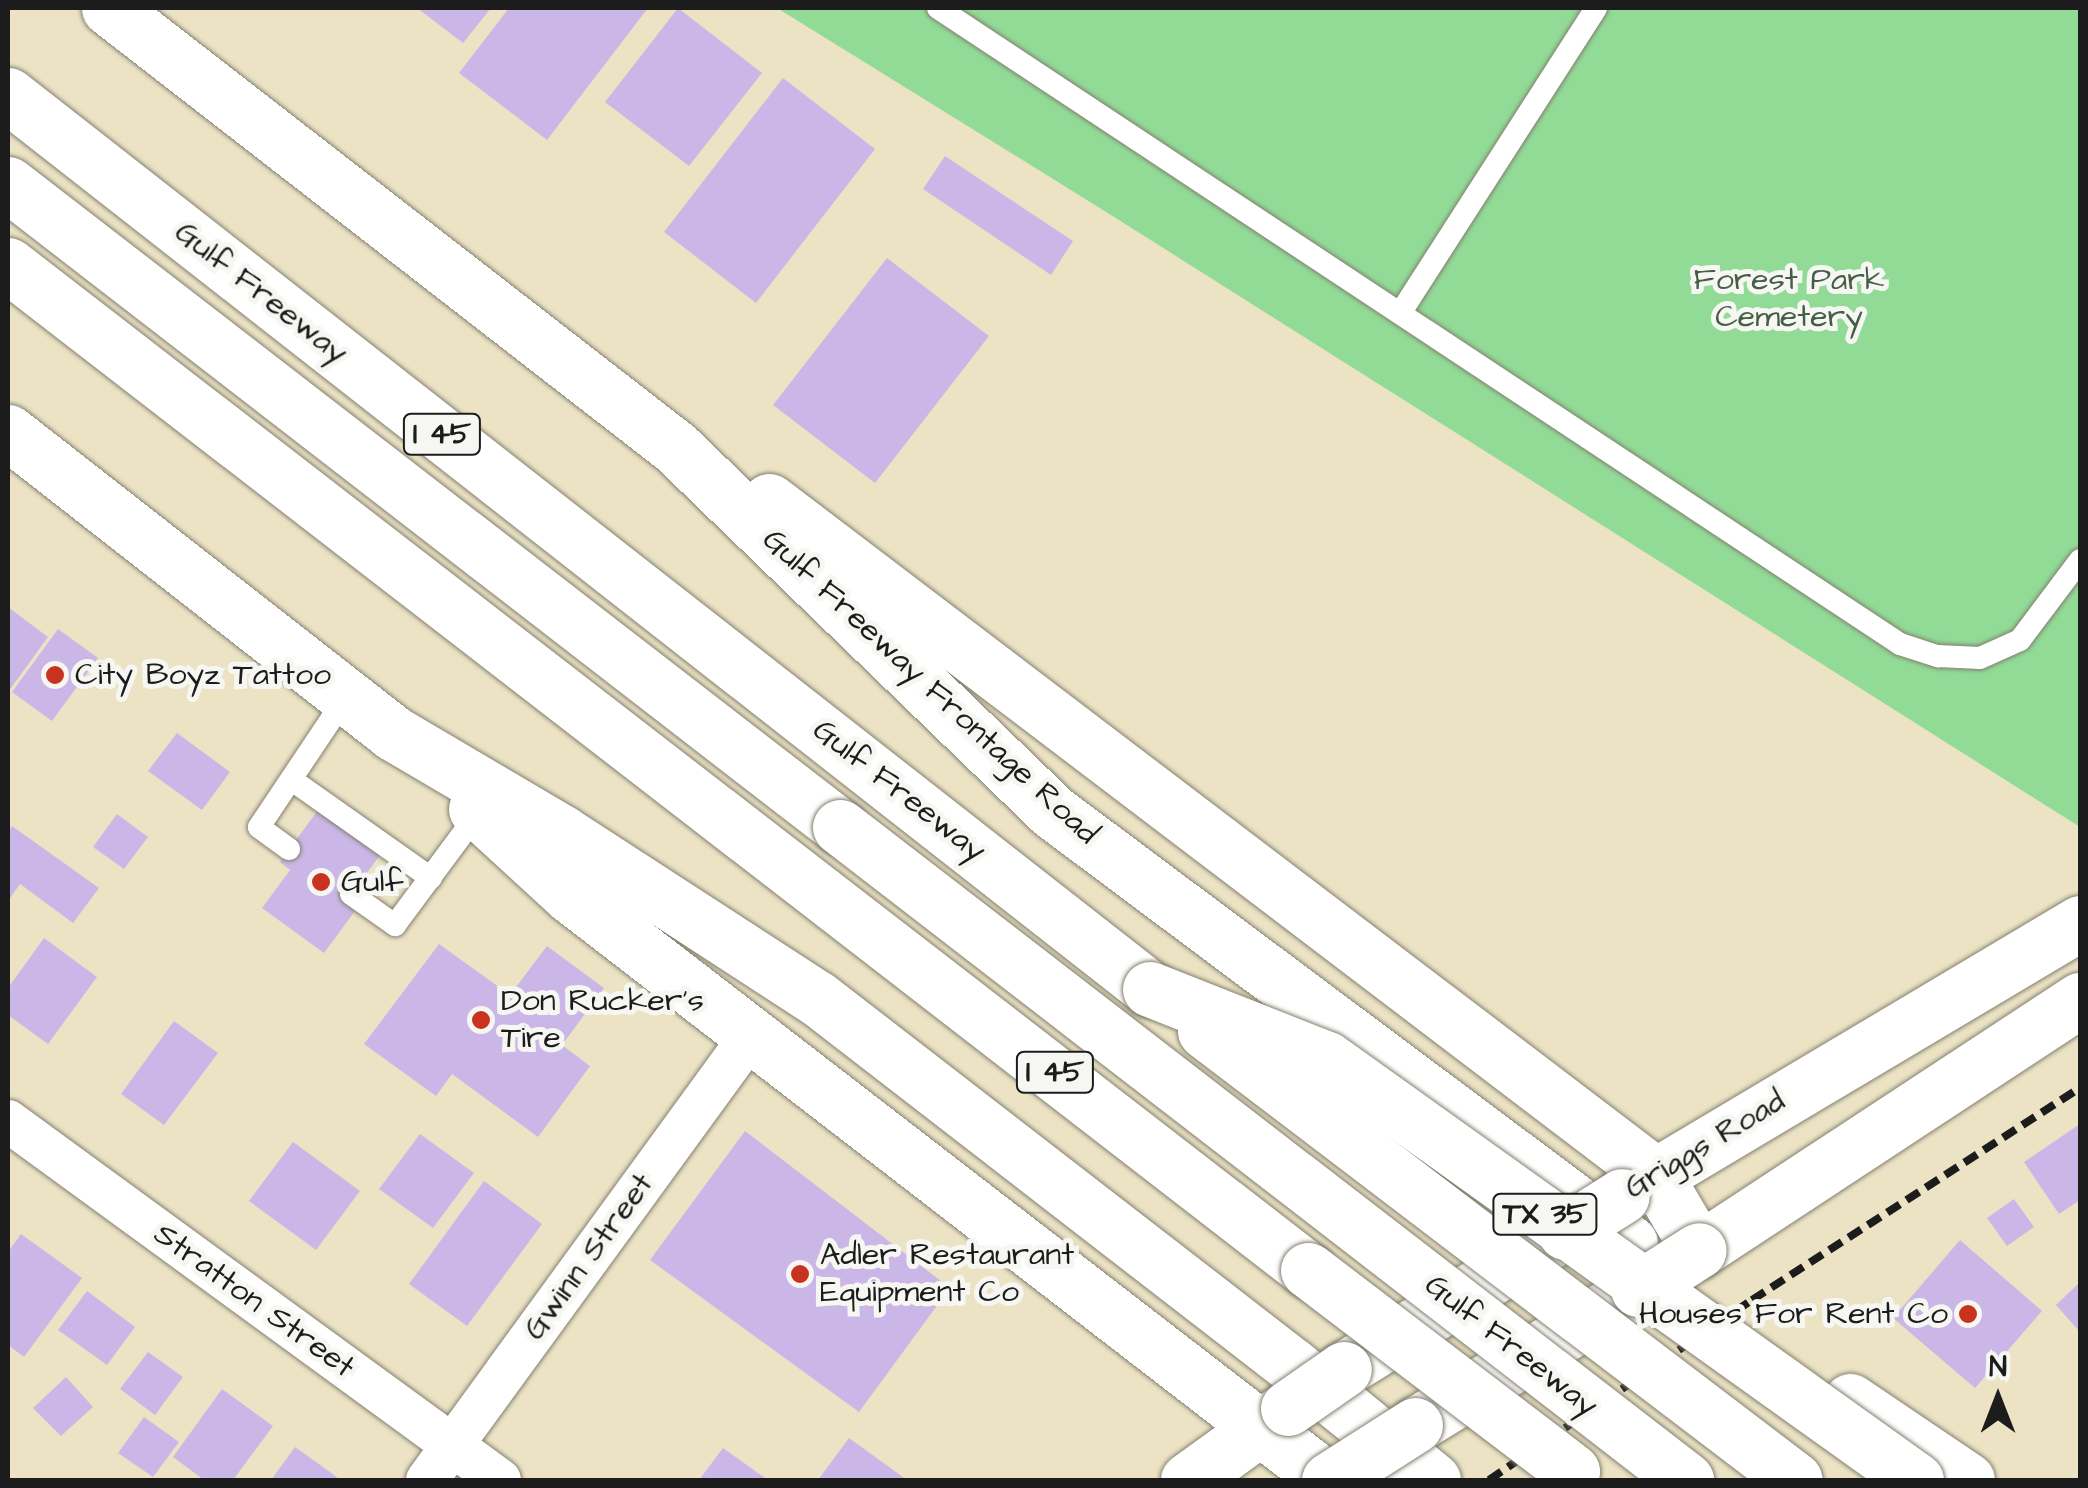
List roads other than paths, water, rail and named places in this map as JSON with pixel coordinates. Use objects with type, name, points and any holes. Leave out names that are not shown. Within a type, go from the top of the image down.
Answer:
[{"type":"main road","name":"Gulf Freeway Frontage Road","points":[[109,8],[675,447],[1053,812],[1748,1332],[1967,1480]]},
{"type":"main road","name":"Gulf Freeway","points":[[8,96],[1150,989],[1796,1480]]},
{"type":"main road","name":"Gulf Freeway","points":[[8,184],[1686,1480]]},
{"type":"main road","name":"Gulf Freeway","points":[[8,265],[1578,1477]]},
{"type":"main road","points":[[8,432],[392,733],[571,896],[1274,1418],[1329,1480],[1700,1250],[2080,1000]]},
{"type":"main road","points":[[675,447],[791,514],[1638,1185],[1700,1250]]},
{"type":"main road","points":[[392,733],[562,832],[817,998],[1434,1480]]},
{"type":"main road","name":"Griggs Road","points":[[1188,1480],[1344,1369],[1638,1185],[2080,923]]},
{"type":"main road","name":"TX 35","points":[[1150,989],[1327,1059],[1916,1480]]},
{"type":"street","name":"Gwinn Street","points":[[427,1480],[752,1034]]},
{"type":"street","name":"Stratton Street","points":[[8,1121],[500,1480]]},
{"type":"lane","points":[[938,8],[1900,644],[1938,656],[1980,658],[2020,640],[2080,560]]},
{"type":"lane","points":[[1401,312],[1596,8]]},
{"type":"lane","points":[[289,849],[259,827],[346,696]]},
{"type":"lane","points":[[292,780],[430,878]]},
{"type":"lane","points":[[351,894],[395,925],[480,812]]},
{"type":"railway","points":[[1489,1480],[1752,1300],[2080,1088]]},
{"type":"place","name":"City Boyz Tattoo","points":[[55,675]]},
{"type":"place","name":"Gulf","points":[[321,882]]},
{"type":"place","name":"Don Rucker's Tire","points":[[481,1020]]},
{"type":"place","name":"Adler Restaurant Equipment Co","points":[[800,1274]]},
{"type":"place","name":"Houses For Rent Co","points":[[1968,1314]]},
{"type":"park label","name":"Forest Park Cemetery","points":[[1789,300]]}]
